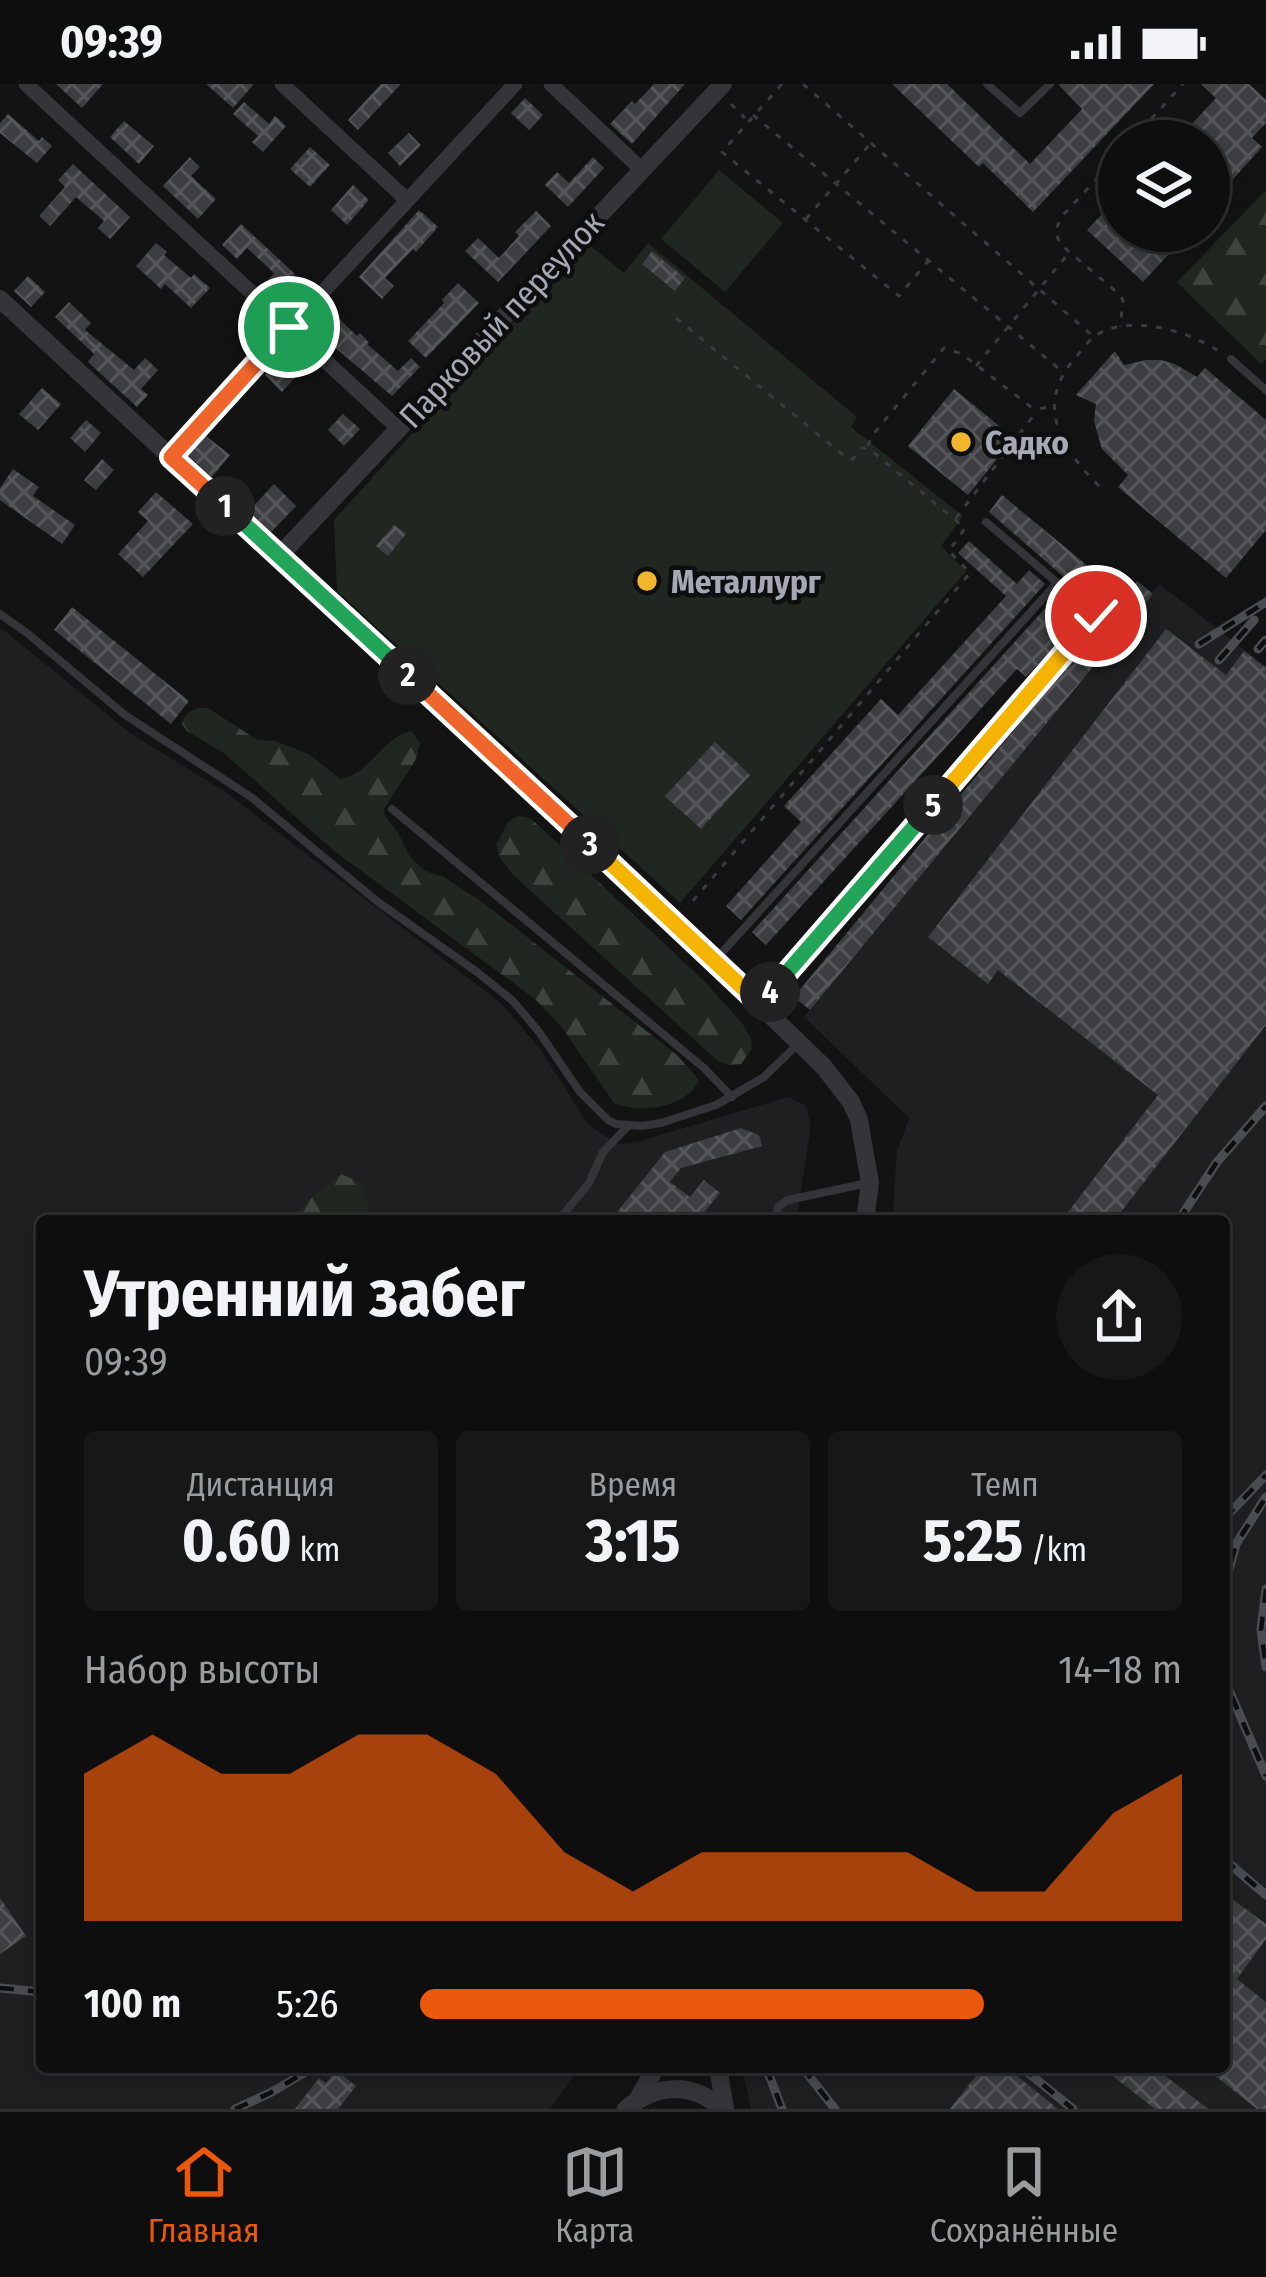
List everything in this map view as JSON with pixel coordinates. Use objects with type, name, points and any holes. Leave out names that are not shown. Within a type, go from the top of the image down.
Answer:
[{"type":"street","points":[[26,84],[399,429]]},
{"type":"street","points":[[282,84],[407,200]]},
{"type":"street","points":[[171,457],[515,84]]},
{"type":"street","points":[[551,84],[641,169]]},
{"type":"street","name":"Парковый переулок","points":[[280,556],[720,87]]},
{"type":"street","points":[[0,299],[800,1042],[851,1102],[870,1183],[866,1215]]},
{"type":"street","points":[[632,2104],[652,2073]]},
{"type":"street","points":[[719,2073],[724,2109]]},
{"type":"street","points":[[632,2104],[656,2090],[675,2088],[694,2091],[724,2109]]},
{"type":"lane","points":[[987,84],[1020,113],[1050,84]]},
{"type":"lane","points":[[1231,359],[1266,390]]},
{"type":"lane","points":[[986,522],[1096,616]]},
{"type":"lane","points":[[760,1004],[1126,581]]},
{"type":"lane","points":[[717,958],[1057,583]]},
{"type":"lane","points":[[0,614],[124,716],[250,797],[378,902],[477,971],[513,1001],[599,1113],[616,1124],[661,1123],[716,1106],[764,1077],[800,1042]]},
{"type":"lane","points":[[392,809],[732,1096]]},
{"type":"lane","points":[[563,1215],[589,1183],[602,1152],[628,1126]]},
{"type":"lane","points":[[776,1215],[788,1199],[870,1183]]},
{"type":"path","points":[[782,84],[722,152],[899,296],[928,260]]},
{"type":"path","points":[[803,84],[1094,337]]},
{"type":"path","points":[[1151,120],[1184,84]]},
{"type":"path","points":[[720,87],[748,121]]},
{"type":"path","points":[[753,115],[1063,372]]},
{"type":"path","points":[[806,220],[871,142]]},
{"type":"path","points":[[1098,178],[1058,223],[1056,238],[1120,294],[1120,328]]},
{"type":"path","points":[[976,366],[1069,253]]},
{"type":"path","points":[[674,923],[970,573],[949,551],[965,528],[868,448],[848,459],[676,318]]},
{"type":"path","points":[[1099,486],[1070,454],[1054,406],[1063,372],[1094,337],[1135,326],[1172,331],[1231,359]]},
{"type":"path","points":[[868,448],[871,437],[944,348],[962,354],[1031,407],[1054,406]]},
{"type":"path","points":[[955,520],[1039,409]]},
{"type":"shaded area","points":[[1159,584],[1266,666],[1266,2109],[751,2109],[743,2073],[1230,2073],[1230,1215],[892,1215],[897,1152],[909,1118],[804,1017]]},
{"type":"shaded area","points":[[0,627],[130,733],[224,791],[502,1004],[540,1049],[588,1124],[605,1136],[619,1144],[640,1141],[788,1097],[805,1105],[811,1125],[797,1215],[36,1215],[36,2073],[576,2073],[550,2109],[0,2109]]},
{"type":"green space","points":[[719,170],[783,223],[725,292],[661,239]]},
{"type":"green space","points":[[1266,190],[1266,359],[1261,364],[1177,282],[1206,252],[1230,252],[1230,227]]},
{"type":"green space","name":"Металлург","points":[[586,242],[624,273],[648,243],[857,417],[851,427],[963,516],[941,546],[966,571],[680,903],[337,591],[334,520]]},
{"type":"green space","points":[[208,708],[257,740],[275,741],[309,754],[340,779],[360,770],[411,731],[420,743],[416,759],[384,809],[410,857],[425,871],[444,877],[485,904],[677,1055],[699,1080],[693,1089],[662,1106],[614,1103],[561,1026],[535,999],[333,850],[224,753],[187,731],[182,724],[185,718]]},
{"type":"green space","points":[[530,818],[553,839],[742,1023],[752,1049],[741,1064],[718,1061],[513,875],[496,844],[509,821]]},
{"type":"green space","points":[[341,1174],[362,1183],[369,1208],[366,1215],[296,1215]]},
{"type":"building","points":[[56,84],[103,84],[82,108]]},
{"type":"building","points":[[206,84],[254,84],[233,108]]},
{"type":"building","points":[[381,84],[401,84],[358,130],[348,120]]},
{"type":"building","points":[[654,84],[685,84],[632,144],[610,124]]},
{"type":"building","points":[[892,84],[947,84],[1030,164],[1082,109],[1058,84],[1154,84],[1120,120],[1098,120],[1098,143],[1033,212],[983,163],[979,167]]},
{"type":"building","points":[[1201,84],[1249,84],[1266,100],[1266,123],[1252,138],[1262,147],[1230,183],[1230,120],[1196,120],[1216,98]]},
{"type":"building","points":[[525,98],[543,115],[529,130],[511,113]]},
{"type":"building","points":[[244,102],[269,124],[275,116],[286,126],[263,152],[252,142],[258,136],[233,114]]},
{"type":"building","points":[[8,114],[39,141],[42,137],[52,146],[37,163],[0,133],[0,123]]},
{"type":"building","points":[[124,121],[154,146],[139,164],[110,137]]},
{"type":"building","points":[[409,133],[421,145],[400,166],[388,153]]},
{"type":"building","points":[[310,147],[330,165],[310,187],[290,169]]},
{"type":"building","points":[[190,157],[200,167],[191,176],[216,199],[198,219],[163,186]]},
{"type":"building","points":[[593,157],[604,168],[568,207],[545,185],[557,172],[569,183]]},
{"type":"building","points":[[73,164],[130,217],[110,239],[98,228],[104,221],[76,197],[50,226],[39,216],[65,187],[58,180]]},
{"type":"building","points":[[353,185],[369,200],[347,225],[331,210]]},
{"type":"building","points":[[419,210],[438,227],[385,278],[394,286],[382,299],[359,277]]},
{"type":"building","points":[[536,211],[551,226],[498,282],[465,251],[478,238],[499,258]]},
{"type":"building","points":[[1098,218],[1098,240],[1087,230]]},
{"type":"building","points":[[241,224],[295,274],[277,295],[265,284],[274,273],[247,248],[237,259],[222,245]]},
{"type":"building","points":[[156,243],[191,278],[194,274],[210,288],[191,308],[136,266]]},
{"type":"building","points":[[652,251],[685,278],[675,291],[642,264]]},
{"type":"building","points":[[1111,252],[1171,252],[1143,282]]},
{"type":"building","points":[[28,276],[45,292],[31,307],[14,291]]},
{"type":"building","points":[[458,283],[479,303],[426,358],[408,341]]},
{"type":"building","points":[[69,302],[91,323],[85,330],[134,370],[145,358],[158,370],[141,389],[148,395],[137,407],[88,362],[94,354],[55,317]]},
{"type":"building","points":[[329,309],[398,371],[411,358],[420,367],[392,396],[311,327]]},
{"type":"building","points":[[1115,351],[1124,365],[1161,360],[1197,377],[1205,368],[1266,420],[1266,530],[1226,578],[1118,487],[1128,475],[1102,449],[1094,421],[1096,404],[1076,395]]},
{"type":"building","points":[[282,356],[300,372],[282,392],[265,375]]},
{"type":"building","points":[[42,388],[61,404],[38,430],[19,414]]},
{"type":"building","name":"Садко","points":[[954,389],[1014,438],[968,495],[908,446]]},
{"type":"building","points":[[343,414],[360,429],[344,446],[328,430]]},
{"type":"building","points":[[86,420],[101,433],[85,452],[70,438]]},
{"type":"building","points":[[206,436],[230,455],[212,477],[188,455]]},
{"type":"building","points":[[102,459],[114,470],[96,490],[84,480]]},
{"type":"building","points":[[13,469],[39,487],[33,496],[75,525],[62,544],[0,500],[0,488]]},
{"type":"building","points":[[274,484],[296,506],[271,532],[249,511]]},
{"type":"building","points":[[156,492],[193,524],[143,577],[118,554],[148,521],[138,512]]},
{"type":"building","points":[[1002,495],[1112,586],[1096,605],[989,512]]},
{"type":"building","points":[[394,525],[406,534],[388,556],[376,546]]},
{"type":"building","points":[[969,541],[1017,584],[1029,570],[1045,584],[741,920],[726,906],[801,822],[784,806],[881,699],[898,715],[1006,596],[958,553]]},
{"type":"building","points":[[1137,581],[1153,594],[810,1010],[794,997]]},
{"type":"building","points":[[1058,594],[1085,617],[1026,677],[1017,669],[766,945],[752,932]]},
{"type":"building","points":[[72,607],[189,701],[171,724],[54,630]]},
{"type":"building","points":[[1166,629],[1226,675],[1244,651],[1266,668],[1266,1025],[1119,1215],[1066,1215],[1158,1095],[998,970],[988,984],[928,937]]},
{"type":"building","points":[[715,742],[750,775],[701,829],[665,796]]},
{"type":"building","points":[[741,1128],[759,1135],[762,1146],[681,1168],[670,1182],[690,1197],[704,1180],[720,1193],[702,1215],[615,1215],[665,1152]]},
{"type":"building","points":[[1230,1897],[1266,1924],[1266,1939],[1237,1979],[1266,2002],[1266,2109],[1257,2109],[1212,2073],[1230,2073]]},
{"type":"building","points":[[0,1898],[26,1936],[0,1954]]},
{"type":"building","points":[[340,2073],[356,2086],[338,2109],[295,2109],[319,2078],[326,2083]]},
{"type":"building","points":[[978,2073],[1013,2073],[1058,2109],[950,2109]]},
{"type":"building","points":[[1109,2073],[1162,2073],[1208,2109],[1155,2109]]},
{"type":"railway","points":[[1199,644],[1266,602]]},
{"type":"railway","points":[[1219,660],[1254,620]]},
{"type":"railway","points":[[1258,649],[1266,640]]},
{"type":"railway","points":[[1182,1215],[1217,1162],[1266,1106]]},
{"type":"railway","points":[[1230,1513],[1266,1475]]},
{"type":"railway","points":[[1230,1566],[1236,1544],[1266,1497]]},
{"type":"railway","points":[[1266,1589],[1261,1630],[1266,1667]]},
{"type":"railway","points":[[1230,1692],[1266,1776]]},
{"type":"railway","points":[[1230,1864],[1266,1895]]},
{"type":"railway","points":[[0,1988],[36,1991]]},
{"type":"railway","points":[[235,2109],[304,2073]]},
{"type":"railway","points":[[768,2073],[782,2109]]},
{"type":"railway","points":[[807,2073],[835,2109]]},
{"type":"railway","points":[[1028,2073],[1073,2109]]},
{"type":"place","name":"Садко","points":[[961,442]]},
{"type":"place","name":"Металлург","points":[[647,581]]},
{"type":"route","points":[[289,327],[171,457],[760,1004],[1096,616]]}]
